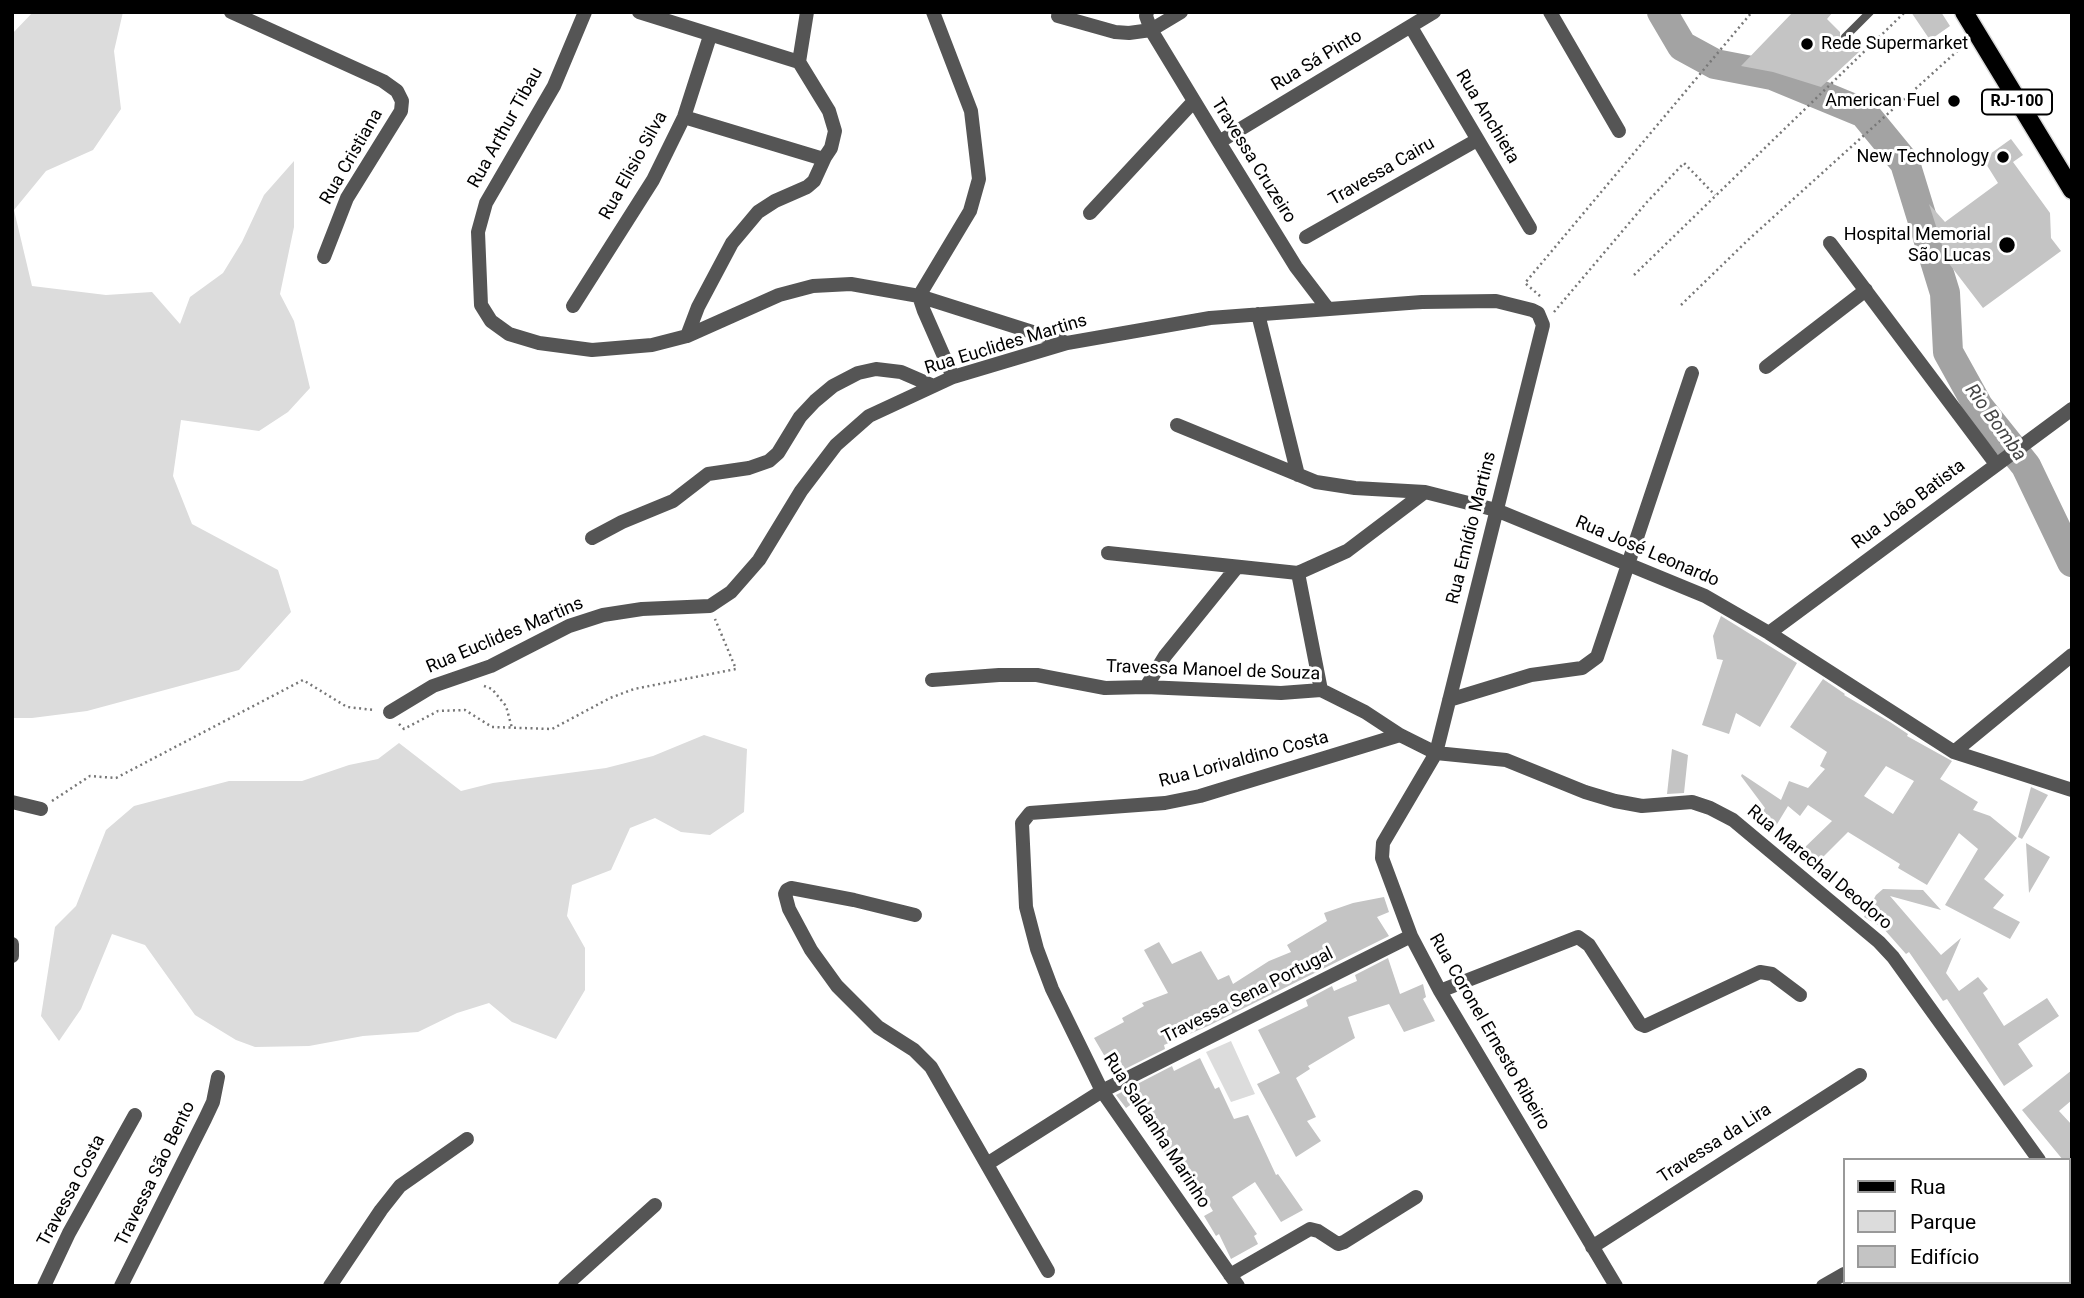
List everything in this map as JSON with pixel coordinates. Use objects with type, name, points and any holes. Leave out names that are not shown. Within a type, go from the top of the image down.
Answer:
[{"type":"main road","name":"RJ-100","points":[[1964,12],[2072,190]]},
{"type":"street","name":"Rua Cristiana","points":[[231,12],[383,81],[397,91],[402,101],[401,111],[347,198],[324,257]]},
{"type":"street","name":"Rua Arthur Tibau","points":[[585,12],[554,86],[486,203],[478,232],[481,305],[491,321],[509,334],[539,343],[592,350],[652,345],[687,336],[779,295],[813,286],[851,284],[919,296],[1067,344]]},
{"type":"street","points":[[639,12],[799,62]]},
{"type":"street","points":[[687,336],[719,265],[743,228],[758,212],[814,181],[831,148],[835,131],[829,111],[799,62],[807,12]]},
{"type":"street","points":[[933,12],[971,111],[979,178],[970,211],[919,296],[953,377]]},
{"type":"street","name":"Travessa Cruzeiro","points":[[1147,12],[1151,30],[1194,101],[1296,267],[1328,309]]},
{"type":"street","points":[[1058,16],[1115,32],[1139,32],[1151,30],[1181,12]]},
{"type":"street","name":"Rua Sá Pinto","points":[[1219,142],[1434,12]]},
{"type":"street","points":[[1550,12],[1619,131]]},
{"type":"street","name":"Rua Anchieta","points":[[1411,27],[1530,228]]},
{"type":"street","name":"Rua Elisio Silva","points":[[573,306],[653,180],[684,117],[710,36]]},
{"type":"street","points":[[1090,213],[1194,101]]},
{"type":"street","points":[[684,117],[820,158],[825,157]]},
{"type":"street","name":"Travessa Cairu","points":[[1306,237],[1477,140]]},
{"type":"street","points":[[1830,243],[1996,464]]},
{"type":"street","points":[[1766,367],[1866,290]]},
{"type":"street","name":"Rua Euclides Martins","points":[[390,712],[433,686],[521,653],[569,626],[603,615],[642,609],[710,606],[731,592],[751,570],[801,492],[836,445],[869,416],[953,377],[1067,344],[1210,318],[1422,302],[1496,302],[1540,319]]},
{"type":"street","points":[[1258,314],[1298,475]]},
{"type":"street","name":"Rua Emídio Martins","points":[[1436,754],[1540,319]]},
{"type":"street","points":[[592,538],[673,501],[708,474],[749,468],[769,461],[778,453],[800,417],[816,401],[833,386],[858,373],[876,369],[901,372],[931,385]]},
{"type":"street","points":[[1449,700],[1531,675],[1582,668],[1597,657],[1692,373]]},
{"type":"street","name":"Rua João Batista","points":[[1769,633],[2072,409]]},
{"type":"street","name":"Rua José Leonardo","points":[[1177,425],[1316,482],[1355,488],[1425,492],[1496,510],[1705,596],[1769,633],[1954,752],[2072,790]]},
{"type":"street","points":[[1108,553],[1298,573],[1347,551],[1425,492]]},
{"type":"street","points":[[1146,687],[1165,656],[1237,567]]},
{"type":"street","points":[[1298,573],[1321,690]]},
{"type":"street","points":[[1954,752],[2072,655]]},
{"type":"street","name":"Travessa Manoel de Souza","points":[[932,680],[1037,675],[1105,688],[1269,692],[1321,690],[1365,712],[1436,754]]},
{"type":"street","name":"Rua Lorivaldino Costa","points":[[1021,828],[1030,814],[1188,799],[1400,735]]},
{"type":"street","name":"Rua Coronel Ernesto Ribeiro","points":[[1436,754],[1383,843],[1387,876],[1411,936],[1440,991],[1616,1286]]},
{"type":"street","name":"Rua Marechal Deodoro","points":[[1436,754],[1506,760],[1585,792],[1615,801],[1642,806],[1692,802],[1733,820],[1879,942],[1893,957],[2038,1158]]},
{"type":"street","points":[[12,802],[41,809]]},
{"type":"street","name":"Rua Saldanha Marinho","points":[[1021,828],[1026,907],[1037,949],[1052,989],[1102,1091],[1234,1281]]},
{"type":"street","points":[[915,915],[791,888],[785,894],[789,909],[811,950],[836,986],[878,1027],[923,1057],[932,1067],[1048,1271]]},
{"type":"street","name":"Travessa Sena Portugal","points":[[987,1164],[1102,1091],[1411,936]]},
{"type":"street","points":[[1440,991],[1578,937],[1589,945],[1640,1024],[1645,1026],[1760,972],[1772,974],[1801,995]]},
{"type":"street","points":[[12,944],[12,956]]},
{"type":"street","name":"Travessa da Lira","points":[[1592,1247],[1860,1075]]},
{"type":"street","name":"Travessa São Bento","points":[[121,1286],[213,1102],[218,1077]]},
{"type":"street","name":"Travessa Costa","points":[[44,1286],[69,1233],[135,1115]]},
{"type":"street","points":[[330,1286],[400,1186],[467,1139]]},
{"type":"street","points":[[1234,1281],[1310,1230],[1318,1231],[1338,1244],[1416,1196]]},
{"type":"street","points":[[565,1286],[655,1205]]},
{"type":"street","points":[[1823,1286],[1842,1275]]},
{"type":"lane","points":[[1845,37],[1870,12]]},
{"type":"path","points":[[1540,319],[1540,296],[1525,283],[1752,12]]},
{"type":"path","points":[[1634,275],[1905,12]]},
{"type":"path","points":[[1681,305],[1977,33]]},
{"type":"path","points":[[1540,319],[1684,163],[1715,195]]},
{"type":"path","points":[[41,809],[90,776],[116,778],[303,680],[347,707],[390,712],[404,729],[438,711],[465,710],[492,727],[552,729],[610,698],[634,689],[736,669],[710,606]]},
{"type":"path","points":[[461,676],[492,689],[506,706],[512,727]]},
{"type":"green space","points":[[33,12],[123,12],[114,51],[121,109],[93,150],[46,171],[14,210],[32,286],[106,295],[152,292],[180,324],[190,297],[223,273],[242,242],[264,195],[294,161],[294,227],[280,294],[294,321],[310,388],[288,412],[259,431],[181,420],[173,476],[192,524],[278,570],[291,612],[239,670],[87,711],[12,718],[12,34]]},
{"type":"green space","points":[[704,735],[747,749],[744,812],[710,835],[681,832],[655,818],[630,828],[611,870],[572,885],[567,916],[585,948],[585,990],[556,1039],[512,1022],[489,1003],[457,1013],[418,1032],[363,1036],[309,1046],[255,1047],[236,1040],[195,1015],[145,945],[112,934],[81,1009],[59,1041],[41,1016],[55,927],[76,906],[106,830],[134,806],[229,781],[302,781],[349,765],[378,759],[399,743],[461,791],[493,783],[606,768],[653,756]]},
{"type":"green space","points":[[1231,1041],[1255,1094],[1231,1102],[1206,1052]]},
{"type":"building","name":"Rede Supermarket","points":[[1793,12],[1833,12],[1827,19],[1840,32],[1840,41],[1850,42],[1860,51],[1821,87],[1773,72],[1741,66]]},
{"type":"building","points":[[1911,12],[1941,12],[1950,26],[1930,40]]},
{"type":"building","name":"Hospital Memorial São Lucas","points":[[2011,139],[2023,155],[2013,162],[2050,213],[2051,238],[2061,251],[1983,308],[1947,261],[1929,204],[1945,222],[1998,183],[1983,159]]},
{"type":"building","points":[[1721,616],[1797,663],[1760,727],[1736,713],[1729,734],[1702,725],[1723,660],[1717,659],[1713,636]]},
{"type":"building","points":[[1823,679],[1908,734],[1907,736],[1952,761],[1940,779],[1978,802],[1973,810],[1990,816],[2017,838],[1984,879],[2004,895],[1993,908],[2020,922],[2010,939],[1945,905],[1978,849],[1959,833],[1927,885],[1898,868],[1900,864],[1848,832],[1814,866],[1800,852],[1832,821],[1808,805],[1800,816],[1788,806],[1771,834],[1755,824],[1765,808],[1742,774],[1781,800],[1789,781],[1808,788],[1825,769],[1820,766],[1827,752],[1790,727]],"holes":[[[1886,766],[1914,781],[1893,814],[1864,796]]]},
{"type":"building","points":[[1672,749],[1688,755],[1684,793],[1667,794]]},
{"type":"building","points":[[2031,787],[2048,795],[2022,839],[2018,837]]},
{"type":"building","points":[[2026,843],[2050,857],[2029,893]]},
{"type":"building","points":[[1883,889],[1923,890],[1941,910],[1890,896],[1941,955],[1961,938],[1946,973],[1959,991],[1978,977],[1988,989],[1983,993],[2004,1026],[2047,998],[2059,1016],[2018,1044],[2033,1066],[2004,1086],[1947,999],[1943,1001],[1909,952],[1906,954],[1883,928],[1864,917],[1876,895]]},
{"type":"building","points":[[1384,897],[1389,912],[1377,917],[1389,936],[1164,1045],[1165,1049],[1115,1074],[1094,1038],[1124,1022],[1122,1018],[1144,1006],[1142,1003],[1168,993],[1144,950],[1159,942],[1172,964],[1201,951],[1218,980],[1229,975],[1233,984],[1269,961],[1291,952],[1287,945],[1327,921],[1324,913],[1353,903]]},
{"type":"building","points":[[1388,958],[1400,994],[1423,984],[1426,997],[1423,999],[1435,1021],[1404,1032],[1389,1004],[1348,1017],[1355,1038],[1308,1066],[1310,1069],[1296,1078],[1316,1117],[1307,1121],[1321,1141],[1296,1157],[1257,1084],[1280,1073],[1258,1030],[1308,1006],[1306,1000],[1332,986],[1334,991],[1357,981],[1355,975]]},
{"type":"building","points":[[1200,1058],[1215,1089],[1219,1087],[1234,1119],[1248,1115],[1276,1175],[1278,1174],[1303,1210],[1281,1222],[1255,1182],[1232,1197],[1257,1234],[1254,1236],[1258,1244],[1231,1259],[1219,1234],[1216,1236],[1204,1216],[1213,1211],[1198,1186],[1191,1192],[1177,1174],[1179,1173],[1152,1135],[1136,1101],[1126,1108],[1116,1095],[1172,1066],[1174,1071]]},
{"type":"building","points":[[2072,1070],[2072,1100],[2059,1111],[2072,1125],[2072,1170],[2070,1158],[2061,1158],[2022,1110]]},
{"type":"waterway","name":"Rio Bomba","points":[[1662,12],[1682,46],[1715,64],[1772,75],[1864,113],[1905,163],[1945,293],[1948,352],[1978,406],[2026,466],[2072,562]]},
{"type":"place","name":"Rede Supermarket","points":[[1807,44]]},
{"type":"place","name":"American Fuel","points":[[1954,101]]},
{"type":"place","name":"New Technology","points":[[2003,157]]},
{"type":"place","name":"Hospital Memorial São Lucas","points":[[2007,245]]}]
